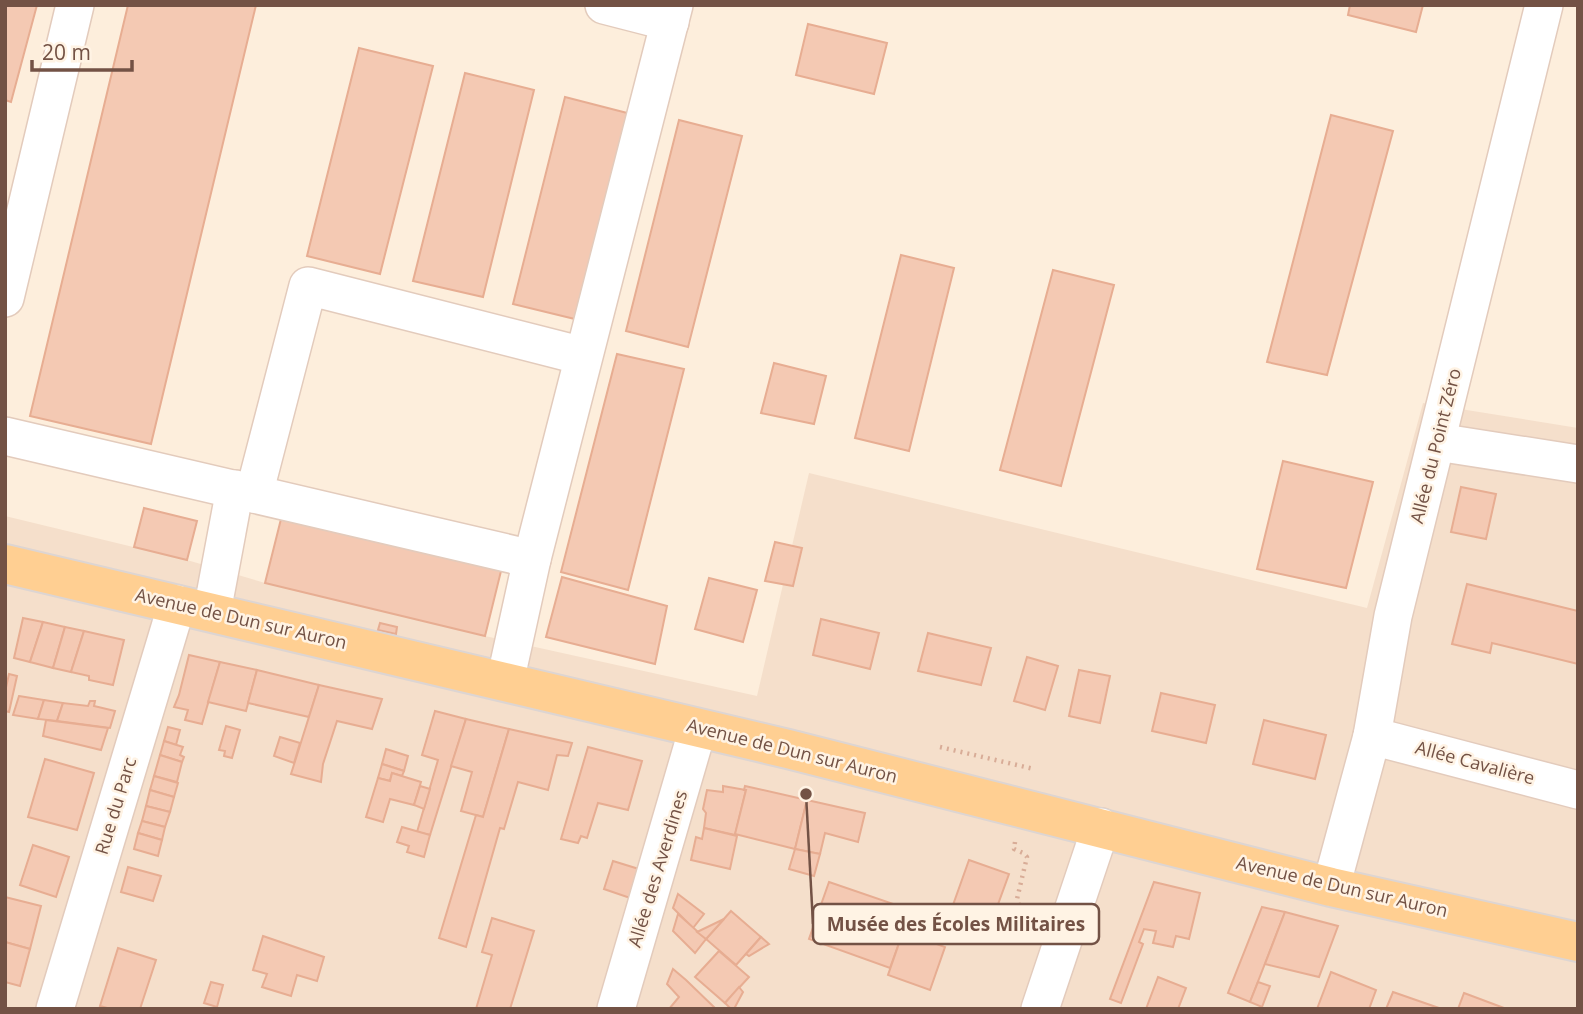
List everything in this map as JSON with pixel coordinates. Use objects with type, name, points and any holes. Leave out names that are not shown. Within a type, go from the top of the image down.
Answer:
[{"type":"main road","name":"Avenue de Dun sur Auron","points":[[5,564],[1101,827],[1331,887],[1578,942]]},
{"type":"street","points":[[5,298],[21,166],[75,5]]},
{"type":"street","points":[[505,682],[532,559],[672,13],[604,5]]},
{"type":"street","name":"Allée du Point Zéro","points":[[1331,887],[1373,736],[1393,616],[1544,5]]},
{"type":"street","name":"Rue du Parc","points":[[55,1009],[194,608],[245,492],[308,286],[583,356]]},
{"type":"street","points":[[5,436],[532,559]]},
{"type":"street","points":[[1437,442],[1578,464]]},
{"type":"street","name":"Allée des Averdines","points":[[616,1009],[698,729]]},
{"type":"street","name":"Allée Cavalière","points":[[1373,736],[1578,790]]},
{"type":"street","points":[[1040,1009],[1101,827]]},
{"type":"path","points":[[1016,839],[1014,849],[1027,857],[1017,899],[1020,908],[1038,917]]},
{"type":"shaded area","points":[[1423,403],[1578,428],[1578,1009],[5,1009],[5,516],[485,636],[757,696],[809,473],[1367,608]]},
{"type":"building","points":[[5,5],[37,5],[11,102],[5,100]]},
{"type":"building","points":[[128,5],[256,5],[151,444],[30,416]]},
{"type":"building","points":[[1350,5],[1423,5],[1416,32],[1348,15]]},
{"type":"building","points":[[808,24],[887,43],[874,94],[796,75]]},
{"type":"building","points":[[359,48],[433,66],[380,274],[307,256]]},
{"type":"building","points":[[465,73],[534,90],[483,297],[413,281]]},
{"type":"building","points":[[565,97],[635,115],[583,321],[513,304]]},
{"type":"building","points":[[1331,115],[1393,131],[1327,375],[1267,362]]},
{"type":"building","points":[[679,120],[742,136],[688,347],[626,331]]},
{"type":"building","points":[[901,255],[954,268],[909,451],[855,438]]},
{"type":"building","points":[[1053,270],[1114,285],[1061,486],[1000,470]]},
{"type":"building","points":[[617,354],[684,369],[628,590],[561,572]]},
{"type":"building","points":[[774,363],[826,376],[814,424],[761,413]]},
{"type":"building","points":[[1283,461],[1373,482],[1346,588],[1257,569]]},
{"type":"building","points":[[1461,487],[1496,494],[1486,539],[1451,532]]},
{"type":"building","points":[[144,508],[197,521],[187,560],[134,547]]},
{"type":"building","points":[[282,515],[502,567],[485,636],[265,583]]},
{"type":"building","points":[[775,542],[802,548],[793,586],[765,581]]},
{"type":"building","points":[[562,577],[667,606],[655,664],[546,637]]},
{"type":"building","points":[[709,578],[757,590],[743,642],[695,629]]},
{"type":"building","points":[[1467,584],[1578,611],[1578,664],[1492,643],[1490,653],[1452,644]]},
{"type":"building","points":[[23,618],[43,622],[30,662],[14,658]]},
{"type":"building","points":[[821,619],[879,633],[870,669],[813,655]]},
{"type":"building","points":[[43,622],[65,627],[53,668],[30,662]]},
{"type":"building","points":[[380,623],[397,627],[396,634],[378,630]]},
{"type":"building","points":[[65,627],[84,631],[71,672],[53,668]]},
{"type":"building","points":[[84,631],[124,640],[113,685],[89,680],[89,676],[71,672]]},
{"type":"building","points":[[928,633],[991,648],[981,685],[918,671]]},
{"type":"building","points":[[189,655],[220,662],[202,724],[185,720],[188,710],[174,707]]},
{"type":"building","points":[[1027,657],[1058,666],[1045,710],[1014,701]]},
{"type":"building","points":[[220,662],[257,670],[246,711],[208,702]]},
{"type":"building","points":[[257,670],[319,685],[309,717],[248,703]]},
{"type":"building","points":[[1079,670],[1110,676],[1100,723],[1069,716]]},
{"type":"building","points":[[9,674],[17,676],[9,712],[5,711],[5,692]]},
{"type":"building","points":[[319,685],[382,699],[372,729],[337,721],[323,764],[321,782],[291,774]]},
{"type":"building","points":[[1161,693],[1215,705],[1206,743],[1152,731]]},
{"type":"building","points":[[19,696],[44,700],[38,719],[13,715]]},
{"type":"building","points":[[44,700],[63,703],[57,721],[38,719]]},
{"type":"building","points":[[90,701],[95,701],[94,706],[115,711],[110,728],[57,721],[63,703],[88,706]]},
{"type":"building","points":[[435,711],[466,719],[430,835],[417,832],[438,760],[422,755]]},
{"type":"building","points":[[466,719],[509,729],[483,817],[461,811],[472,772],[451,766]]},
{"type":"building","points":[[46,720],[108,728],[101,750],[43,736]]},
{"type":"building","points":[[1264,720],[1326,735],[1315,779],[1253,764]]},
{"type":"building","points":[[226,726],[240,730],[232,758],[224,756],[225,751],[219,750]]},
{"type":"building","points":[[168,727],[180,730],[176,745],[164,741]]},
{"type":"building","points":[[509,729],[572,743],[568,756],[557,755],[548,790],[518,782],[504,829],[500,828],[466,947],[439,938],[476,815],[483,817]]},
{"type":"building","points":[[280,737],[300,743],[294,763],[274,756]]},
{"type":"building","points":[[164,741],[183,747],[180,755],[184,757],[182,762],[160,755]]},
{"type":"building","points":[[588,747],[642,761],[628,810],[598,803],[587,838],[581,836],[578,843],[561,839]]},
{"type":"building","points":[[386,749],[408,756],[404,771],[382,764]]},
{"type":"building","points":[[160,755],[182,762],[177,782],[154,776]]},
{"type":"building","points":[[45,759],[94,773],[77,830],[28,817]]},
{"type":"building","points":[[382,764],[404,771],[402,776],[392,773],[390,781],[378,778]]},
{"type":"building","points":[[392,773],[421,782],[414,805],[390,799],[383,822],[366,817],[378,778],[390,781]]},
{"type":"building","points":[[154,776],[178,783],[174,797],[150,790]]},
{"type":"building","points":[[420,786],[430,789],[424,809],[414,805]]},
{"type":"building","points":[[723,786],[746,790],[735,835],[704,828],[706,813],[703,809],[707,790],[723,792]]},
{"type":"building","points":[[745,786],[807,800],[795,849],[735,834]]},
{"type":"building","points":[[150,790],[174,797],[170,812],[146,806]]},
{"type":"building","points":[[807,800],[865,813],[858,842],[825,833],[820,854],[795,849]]},
{"type":"building","points":[[146,806],[170,812],[165,827],[142,821]]},
{"type":"building","points":[[142,821],[165,827],[162,840],[138,833]]},
{"type":"building","points":[[402,827],[430,835],[424,857],[407,852],[409,846],[397,842]]},
{"type":"building","points":[[704,828],[737,836],[730,869],[691,860],[696,837],[702,839]]},
{"type":"building","points":[[138,833],[162,840],[158,856],[134,849]]},
{"type":"building","points":[[33,845],[69,857],[56,897],[20,885]]},
{"type":"building","points":[[795,849],[820,854],[814,876],[789,869]]},
{"type":"building","points":[[969,860],[1009,874],[993,918],[983,915],[977,931],[953,923],[958,906],[953,905]]},
{"type":"building","points":[[613,861],[642,870],[633,899],[604,889]]},
{"type":"building","points":[[128,867],[161,876],[153,901],[121,892]]},
{"type":"building","points":[[829,882],[911,910],[890,968],[809,939]]},
{"type":"building","points":[[1154,882],[1200,893],[1189,939],[1176,936],[1173,947],[1153,943],[1156,931],[1144,929],[1139,942],[1143,944],[1121,1003],[1110,999]]},
{"type":"building","points":[[678,894],[704,914],[693,928],[673,908]]},
{"type":"building","points":[[5,897],[41,906],[30,949],[5,942]]},
{"type":"building","points":[[1262,907],[1285,912],[1250,1002],[1228,993]]},
{"type":"building","points":[[731,911],[761,937],[736,965],[706,939]]},
{"type":"building","points":[[1285,912],[1338,926],[1319,977],[1265,964]]},
{"type":"building","points":[[678,914],[706,939],[695,953],[673,931]]},
{"type":"building","points":[[492,918],[534,931],[510,1009],[476,1009],[492,955],[482,952]]},
{"type":"building","points":[[724,919],[706,939],[697,932]]},
{"type":"building","points":[[903,932],[945,947],[930,990],[888,975]]},
{"type":"building","points":[[263,936],[324,957],[317,981],[297,975],[291,996],[262,987],[267,974],[253,970]]},
{"type":"building","points":[[761,937],[769,944],[749,956],[746,954]]},
{"type":"building","points":[[5,942],[30,949],[20,986],[5,982]]},
{"type":"building","points":[[118,948],[156,960],[140,1009],[111,1009],[100,1006]]},
{"type":"building","points":[[719,951],[749,977],[725,1003],[695,977]]},
{"type":"building","points":[[673,969],[716,1009],[669,1009],[679,997],[667,984]]},
{"type":"building","points":[[1331,972],[1376,990],[1369,1009],[1317,1009]]},
{"type":"building","points":[[1158,977],[1186,988],[1178,1009],[1146,1009]]},
{"type":"building","points":[[211,982],[223,985],[217,1007],[204,1003]]},
{"type":"building","points":[[1258,982],[1270,986],[1262,1007],[1250,1002]]},
{"type":"building","points":[[739,987],[743,992],[734,1009],[731,1009],[725,1003]]},
{"type":"building","points":[[1393,992],[1439,1008],[1386,1009]]},
{"type":"building","points":[[1464,993],[1504,1008],[1504,1009],[1458,1009]]},
{"type":"place","name":"Musée des Écoles Militaires","points":[[806,794]]}]
